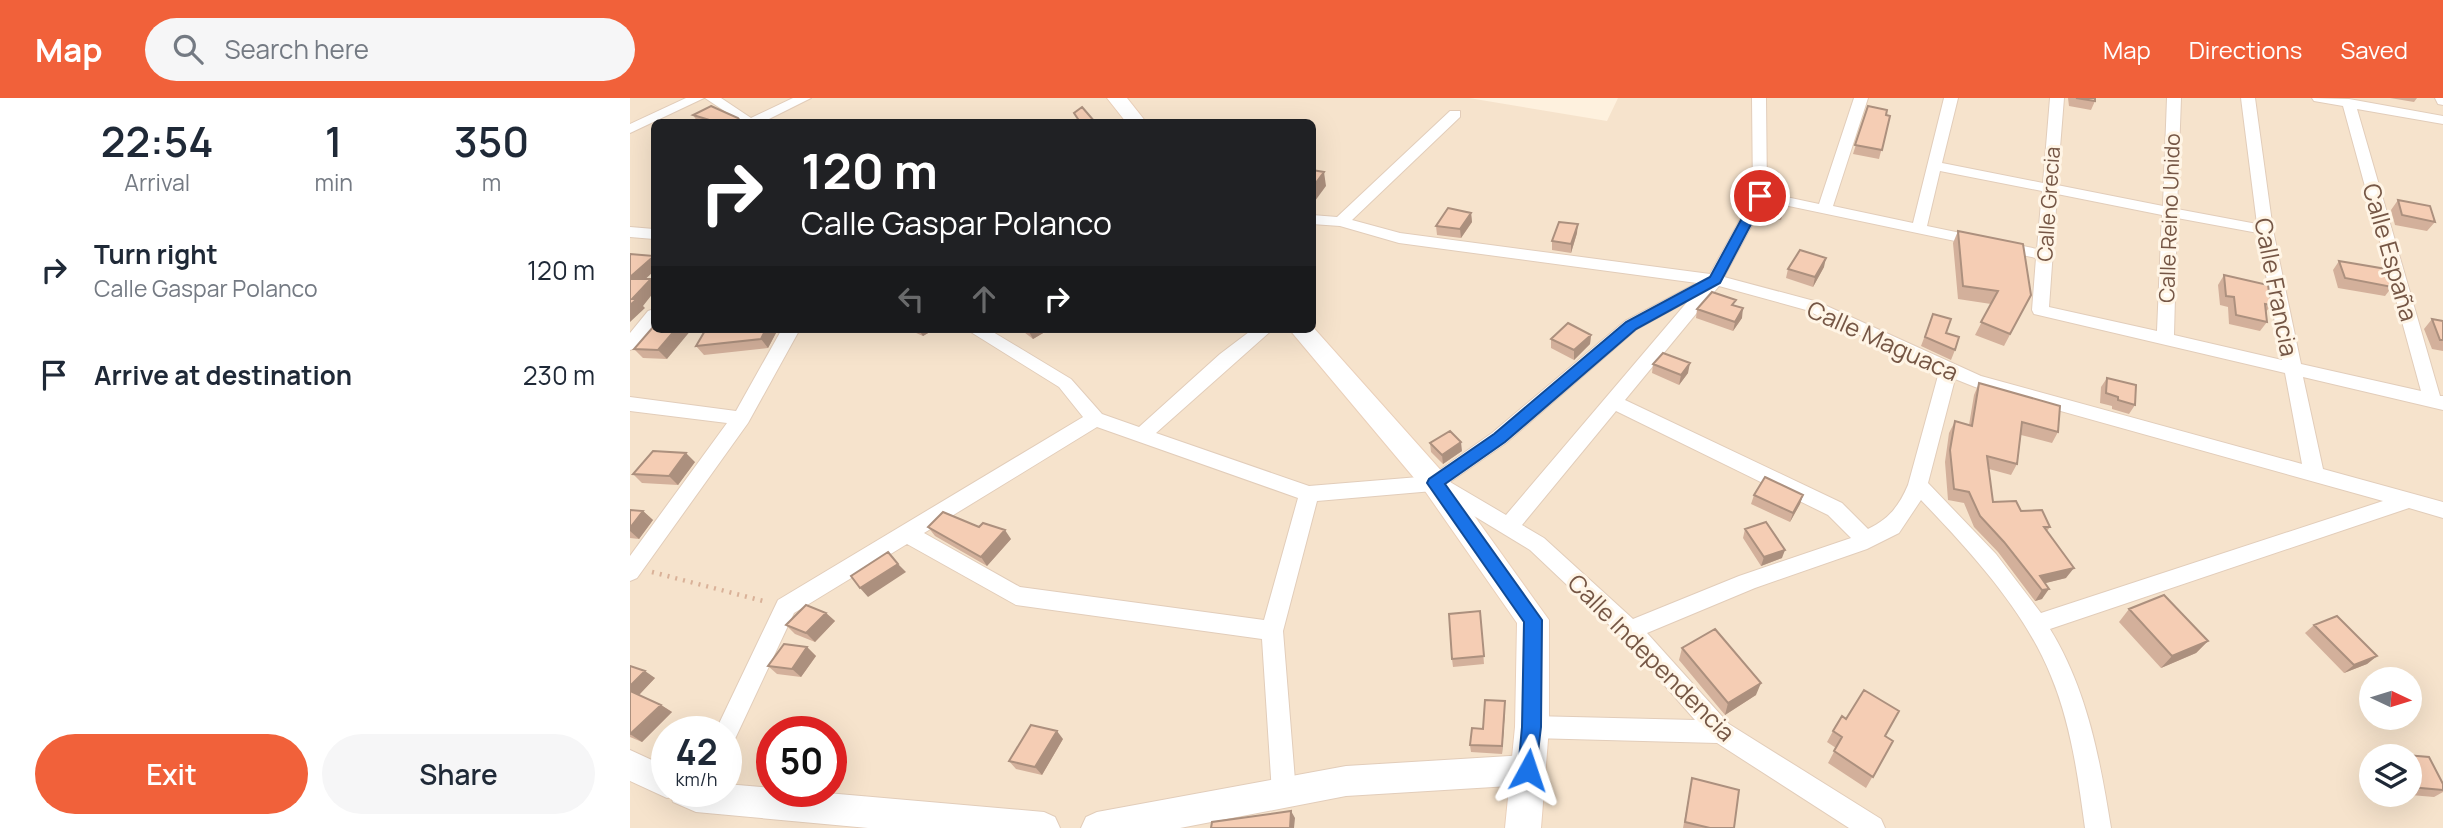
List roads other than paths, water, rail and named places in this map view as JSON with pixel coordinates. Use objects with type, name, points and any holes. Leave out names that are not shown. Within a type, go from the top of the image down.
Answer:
[{"type":"main road","points":[[1117,98],[1134,119]]},
{"type":"main road","points":[[1304,333],[1435,483],[1533,620],[1532,727],[1523,828]]},
{"type":"street","points":[[652,119],[697,98]]},
{"type":"street","points":[[712,98],[746,119]]},
{"type":"street","points":[[758,119],[804,98]]},
{"type":"street","points":[[1509,526],[1715,280],[1760,196],[1759,98]]},
{"type":"street","points":[[1824,210],[1861,98]]},
{"type":"street","points":[[1919,229],[1951,98]]},
{"type":"street","name":"Calle Grecia","points":[[2057,98],[2040,310],[2165,339]]},
{"type":"street","name":"Calle Reino Unido","points":[[2165,339],[2174,98]]},
{"type":"street","name":"Calle Francia","points":[[2248,98],[2264,230],[2314,475]]},
{"type":"street","points":[[2319,98],[2443,120]]},
{"type":"street","name":"Calle España","points":[[2349,103],[2438,401]]},
{"type":"street","points":[[1342,222],[1455,114]]},
{"type":"street","points":[[630,129],[651,119]]},
{"type":"street","points":[[1934,166],[2264,230]]},
{"type":"street","points":[[1760,196],[2044,255]]},
{"type":"street","name":"Calle Maguaca","points":[[1316,219],[1342,222],[1399,238],[1715,280],[1812,306],[1975,381],[2443,510]]},
{"type":"street","points":[[630,245],[643,233]]},
{"type":"street","points":[[982,333],[1065,383],[1095,419],[1308,494],[1435,483],[1499,438],[1631,325],[1715,280]]},
{"type":"street","points":[[630,344],[651,319]]},
{"type":"street","points":[[632,569],[741,418],[790,333]]},
{"type":"street","points":[[1142,435],[1226,358],[1259,333]]},
{"type":"street","points":[[2165,339],[2438,401]]},
{"type":"street","points":[[1630,630],[1747,582],[1866,540],[1892,527],[1908,506],[1918,485],[1948,370]]},
{"type":"street","points":[[1613,402],[1835,509],[1866,540]]},
{"type":"street","points":[[630,404],[741,418]]},
{"type":"street","points":[[734,716],[786,607],[1095,419]]},
{"type":"street","name":"Calle Independencia","points":[[1435,483],[1537,544],[1630,630],[1721,732],[1872,828]]},
{"type":"street","points":[[1918,485],[2010,585],[2057,663],[2074,705],[2090,768],[2098,828]]},
{"type":"street","points":[[1284,793],[1272,631],[1308,494]]},
{"type":"street","points":[[2034,625],[2407,501]]},
{"type":"street","points":[[906,534],[1016,596],[1272,631]]},
{"type":"street","points":[[1532,727],[1721,732]]},
{"type":"street","points":[[630,765],[651,775]]},
{"type":"street","points":[[1097,828],[1346,781],[1407,775],[1528,770]]},
{"type":"street","points":[[742,798],[1044,828]]}]
